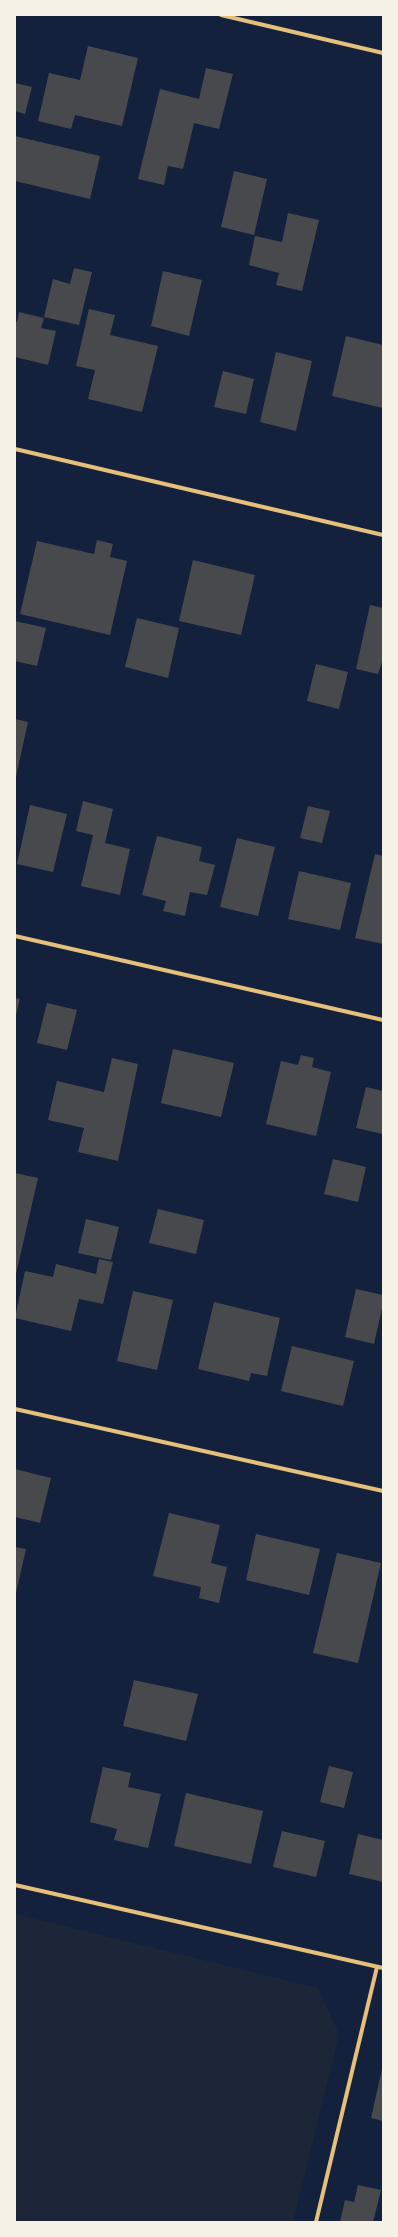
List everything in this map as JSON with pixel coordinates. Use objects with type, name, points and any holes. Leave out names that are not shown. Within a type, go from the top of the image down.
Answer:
[{"type":"street","points":[[221,15],[383,53]]},
{"type":"street","points":[[15,449],[383,535]]},
{"type":"street","points":[[15,936],[383,1020]]},
{"type":"street","points":[[15,1409],[383,1492]]},
{"type":"street","points":[[15,1885],[383,1968]]},
{"type":"street","points":[[316,2222],[377,1967]]},
{"type":"shaded area","points":[[15,1914],[318,1988],[339,2034],[293,2222],[15,2222]]},
{"type":"building","points":[[88,46],[138,58],[122,126],[75,115],[71,129],[38,121],[49,73],[80,80]]},
{"type":"building","points":[[206,68],[233,74],[219,129],[194,123],[183,169],[168,166],[164,185],[138,179],[160,89],[199,99]]},
{"type":"building","points":[[15,83],[32,87],[25,114],[15,111]]},
{"type":"building","points":[[15,136],[100,156],[90,199],[15,181]]},
{"type":"building","points":[[234,171],[267,179],[254,235],[221,227]]},
{"type":"building","points":[[288,213],[319,220],[302,291],[276,285],[279,273],[249,265],[255,236],[282,242]]},
{"type":"building","points":[[74,268],[92,272],[79,325],[44,317],[53,279],[70,284]]},
{"type":"building","points":[[163,271],[202,280],[189,336],[151,326]]},
{"type":"building","points":[[89,309],[115,315],[110,335],[158,346],[142,412],[88,399],[95,370],[76,366]]},
{"type":"building","points":[[19,312],[44,318],[41,328],[56,331],[48,365],[15,357],[15,322],[17,322]]},
{"type":"building","points":[[346,336],[383,345],[383,408],[332,396]]},
{"type":"building","points":[[276,352],[312,361],[296,431],[260,422]]},
{"type":"building","points":[[223,371],[254,379],[246,414],[214,407]]},
{"type":"building","points":[[97,540],[113,544],[110,557],[127,561],[110,635],[20,614],[37,541],[94,554]]},
{"type":"building","points":[[193,560],[255,575],[241,635],[179,621]]},
{"type":"building","points":[[370,605],[383,608],[383,659],[378,674],[356,669]]},
{"type":"building","points":[[137,618],[179,628],[168,678],[125,667]]},
{"type":"building","points":[[15,621],[46,628],[37,666],[15,661]]},
{"type":"building","points":[[316,664],[348,672],[339,709],[307,701]]},
{"type":"building","points":[[15,719],[28,722],[16,777],[15,777]]},
{"type":"building","points":[[83,801],[113,809],[105,843],[130,849],[120,895],[81,886],[93,835],[76,831]]},
{"type":"building","points":[[30,805],[67,814],[53,872],[17,864]]},
{"type":"building","points":[[308,806],[330,811],[322,843],[300,838]]},
{"type":"building","points":[[157,836],[202,847],[199,861],[215,865],[207,895],[190,892],[185,916],[163,911],[166,901],[142,895]]},
{"type":"building","points":[[237,838],[275,847],[258,916],[220,907]]},
{"type":"building","points":[[375,854],[383,856],[383,944],[355,938]]},
{"type":"building","points":[[299,871],[351,883],[340,930],[288,919]]},
{"type":"building","points":[[15,998],[20,999],[16,1015],[15,1015]]},
{"type":"building","points":[[47,1003],[77,1010],[67,1050],[37,1043]]},
{"type":"building","points":[[173,1049],[234,1063],[221,1117],[161,1103]]},
{"type":"building","points":[[301,1055],[314,1058],[312,1067],[331,1072],[316,1136],[266,1124],[281,1061],[298,1065]]},
{"type":"building","points":[[112,1058],[138,1064],[118,1161],[78,1152],[84,1128],[48,1120],[57,1081],[104,1092]]},
{"type":"building","points":[[366,1087],[383,1091],[383,1134],[356,1128]]},
{"type":"building","points":[[333,1159],[366,1167],[358,1202],[324,1194]]},
{"type":"building","points":[[15,1173],[38,1178],[16,1274],[15,1274]]},
{"type":"building","points":[[158,1209],[204,1220],[196,1254],[149,1243]]},
{"type":"building","points":[[86,1219],[119,1227],[111,1260],[78,1253]]},
{"type":"building","points":[[99,1259],[113,1262],[103,1304],[79,1299],[71,1331],[15,1318],[25,1271],[53,1277],[56,1264],[96,1274]]},
{"type":"building","points":[[356,1289],[383,1295],[383,1304],[374,1344],[345,1337]]},
{"type":"building","points":[[133,1291],[173,1300],[157,1370],[117,1361]]},
{"type":"building","points":[[214,1302],[280,1318],[267,1376],[251,1373],[249,1381],[198,1369]]},
{"type":"building","points":[[292,1346],[354,1361],[343,1406],[281,1391]]},
{"type":"building","points":[[15,1469],[51,1478],[40,1523],[15,1517]]},
{"type":"building","points":[[169,1513],[220,1525],[211,1563],[227,1567],[219,1603],[199,1598],[201,1587],[153,1576]]},
{"type":"building","points":[[256,1534],[320,1549],[309,1595],[246,1580]]},
{"type":"building","points":[[15,1547],[26,1549],[16,1593],[15,1593]]},
{"type":"building","points":[[337,1553],[381,1563],[358,1663],[313,1653]]},
{"type":"building","points":[[134,1680],[198,1694],[186,1741],[123,1726]]},
{"type":"building","points":[[329,1766],[353,1772],[344,1808],[320,1802]]},
{"type":"building","points":[[103,1767],[131,1773],[128,1787],[161,1794],[148,1848],[114,1840],[117,1829],[90,1822]]},
{"type":"building","points":[[186,1793],[263,1811],[251,1864],[174,1846]]},
{"type":"building","points":[[282,1831],[325,1841],[316,1877],[273,1867]]},
{"type":"building","points":[[358,1834],[383,1840],[383,1882],[349,1874]]},
{"type":"building","points":[[383,2069],[383,2121],[371,2118]]},
{"type":"building","points":[[358,2185],[381,2190],[373,2222],[340,2222],[345,2200],[354,2202]]}]
